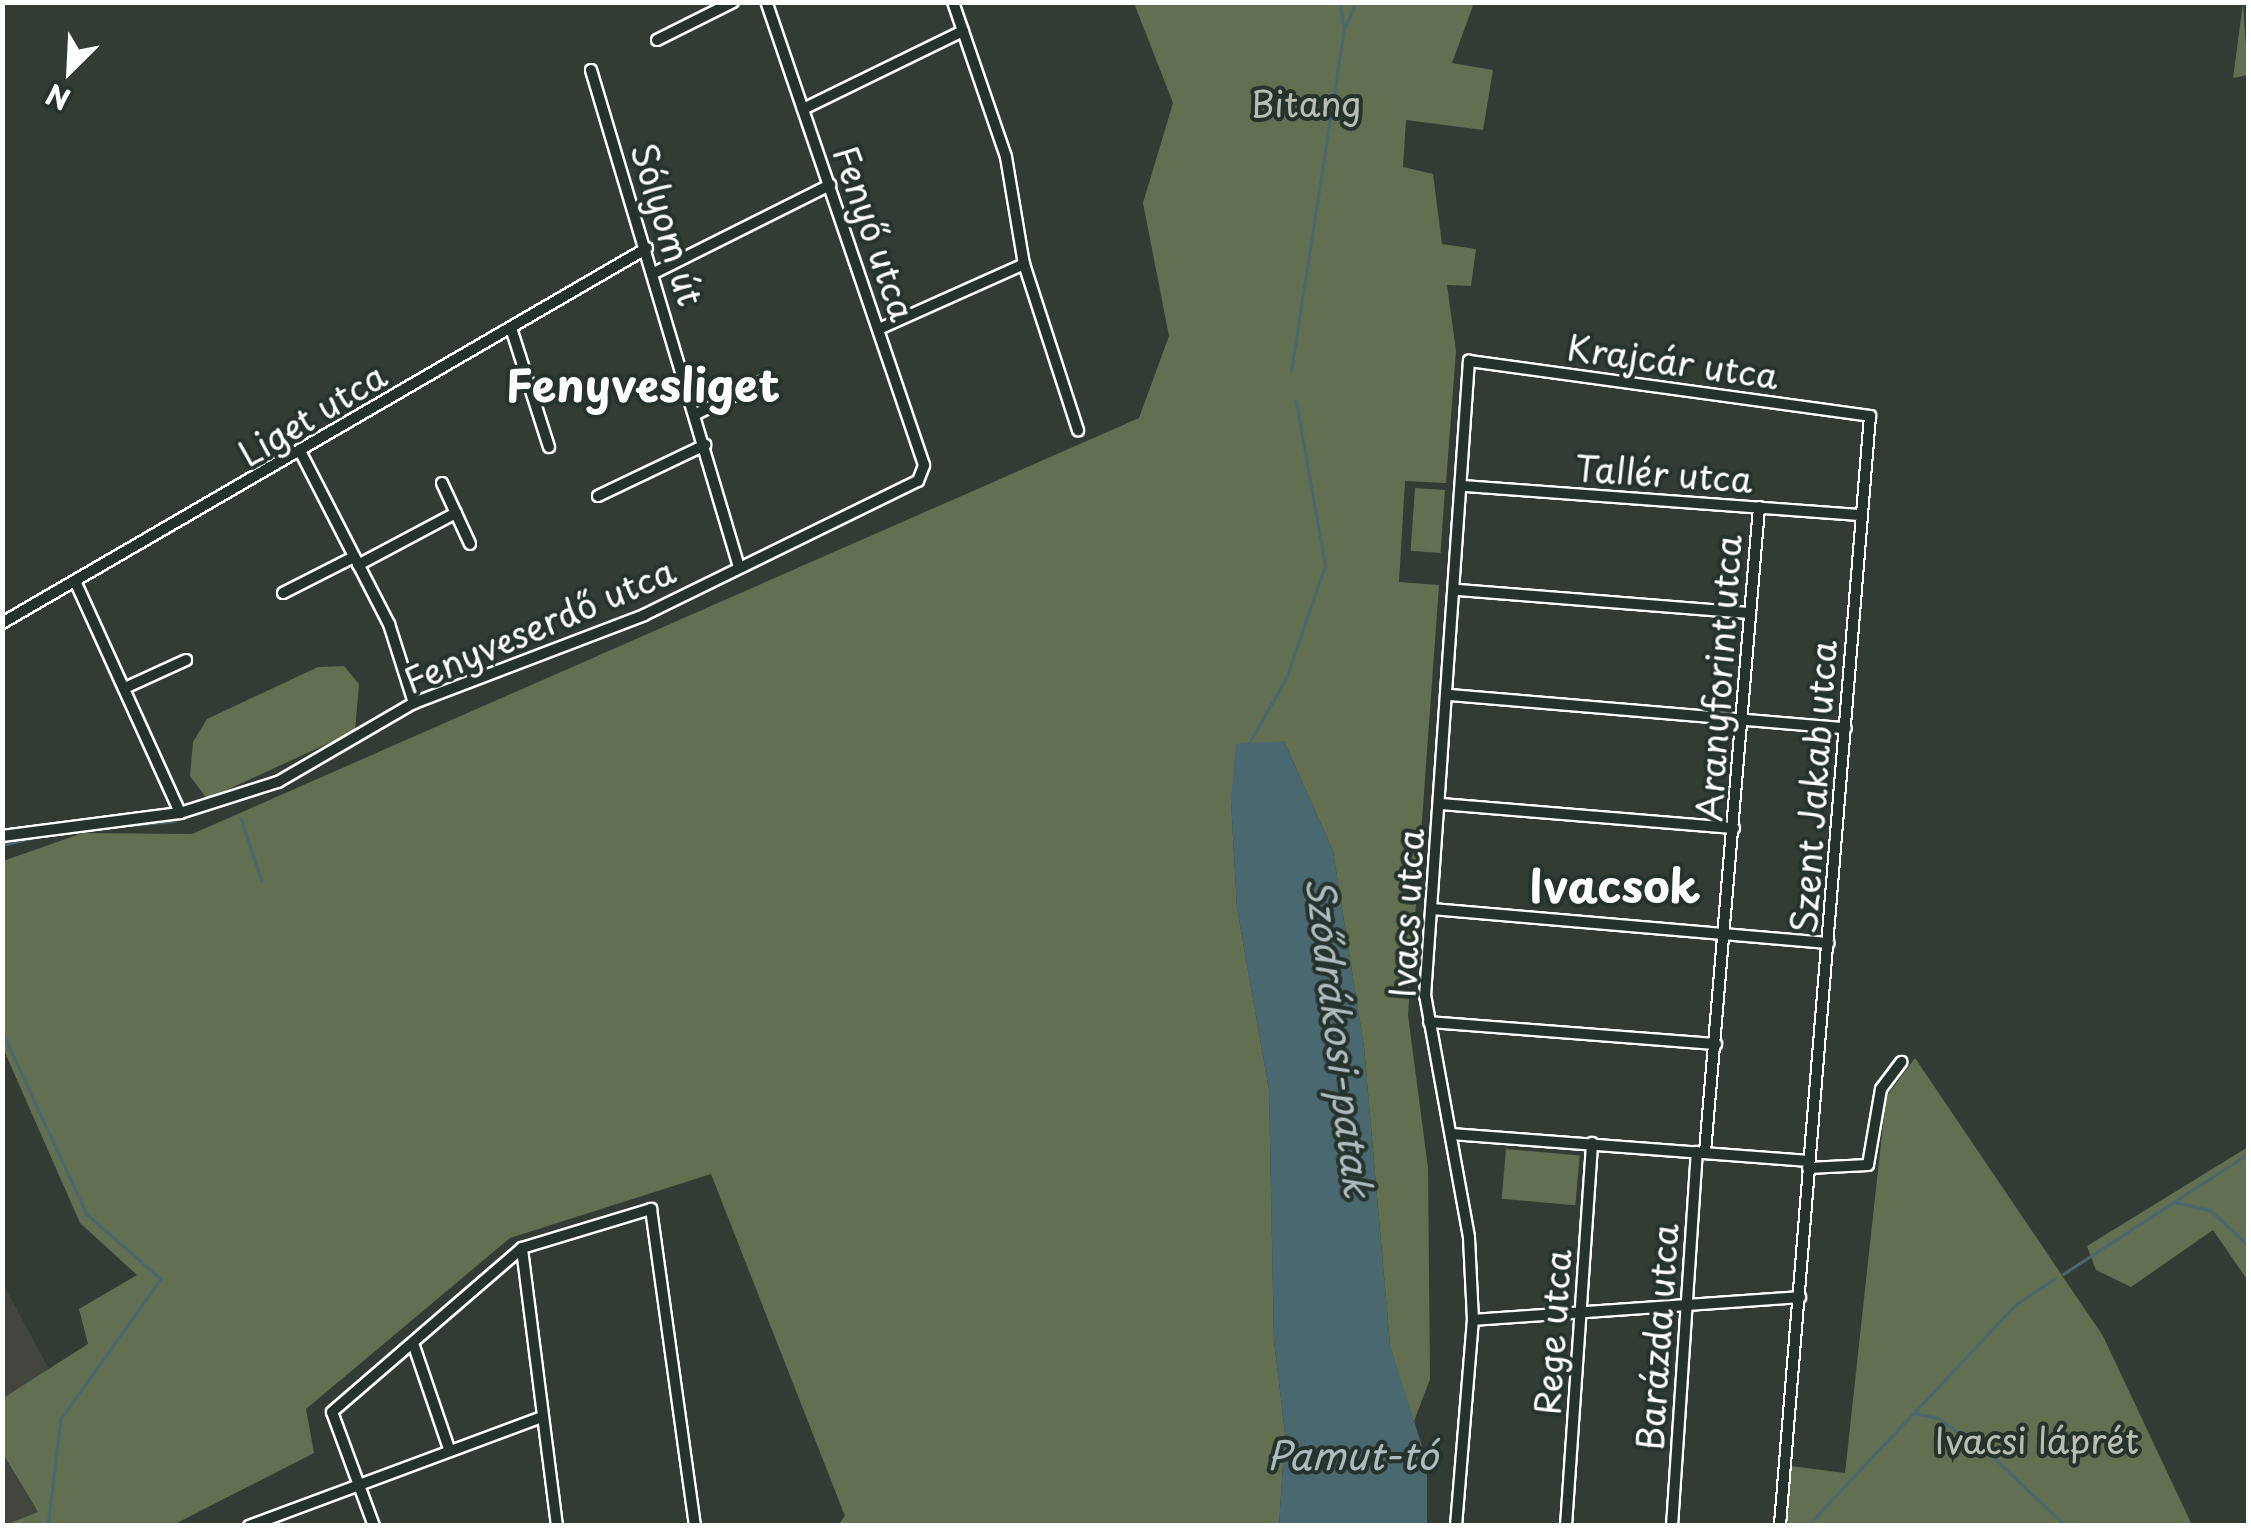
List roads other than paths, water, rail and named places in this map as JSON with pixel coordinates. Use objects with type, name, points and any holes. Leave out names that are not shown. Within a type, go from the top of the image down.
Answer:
[{"type":"street","points":[[656,40],[733,2]]},
{"type":"street","name":"Fenyő utca","points":[[766,2],[924,465],[918,480]]},
{"type":"street","points":[[953,2],[1006,157],[1024,264],[1078,430]]},
{"type":"street","points":[[803,110],[962,31]]},
{"type":"street","name":"Sólyom út","points":[[591,70],[656,272],[739,568]]},
{"type":"street","points":[[656,272],[830,186]]},
{"type":"street","name":"Liget utca","points":[[2,623],[647,248]]},
{"type":"street","points":[[878,330],[1024,264]]},
{"type":"street","points":[[511,328],[549,447]]},
{"type":"street","name":"Krajcár utca","points":[[1469,361],[1870,416]]},
{"type":"street","name":"Ivacs utca","points":[[1456,1526],[1472,1320],[1451,1134],[1429,1022],[1431,910],[1457,590],[1469,361]]},
{"type":"street","points":[[696,414],[766,380]]},
{"type":"street","name":"Szent Jakab utca","points":[[1780,1526],[1870,416]]},
{"type":"street","points":[[598,496],[705,445]]},
{"type":"street","points":[[300,452],[356,561],[414,703]]},
{"type":"street","name":"Fenyveserdő utca","points":[[2,836],[180,814],[278,782],[414,703],[644,615],[918,480]]},
{"type":"street","points":[[442,483],[470,544]]},
{"type":"street","name":"Tallér utca","points":[[1464,486],[1861,515]]},
{"type":"street","name":"Aranyforint utca","points":[[1701,1152],[1726,937],[1759,507]]},
{"type":"street","points":[[283,593],[456,513]]},
{"type":"street","points":[[75,581],[127,687],[180,814]]},
{"type":"street","points":[[1457,590],[1750,613]]},
{"type":"street","points":[[127,687],[186,660]]},
{"type":"street","points":[[1449,695],[1846,728]]},
{"type":"street","points":[[1440,804],[1734,828]]},
{"type":"street","points":[[1431,910],[1828,943]]},
{"type":"street","points":[[1429,1022],[1716,1044]]},
{"type":"street","points":[[1451,1134],[1808,1164],[1868,1165],[1881,1089],[1901,1062]]},
{"type":"street","name":"Rege utca","points":[[1566,1526],[1592,1143]]},
{"type":"street","name":"Barázda utca","points":[[1672,1526],[1686,1302],[1701,1152]]},
{"type":"street","points":[[374,1526],[332,1412],[414,1346],[522,1248],[651,1209],[695,1526]]},
{"type":"street","points":[[522,1248],[557,1526]]},
{"type":"street","points":[[1472,1320],[1581,1308],[1800,1298]]},
{"type":"street","points":[[414,1346],[449,1449]]},
{"type":"street","points":[[250,1526],[542,1417]]},
{"type":"water","name":"Pamut-tó","points":[[1284,741],[1333,851],[1364,1047],[1390,1345],[1427,1462],[1427,1525],[1279,1525],[1285,1433],[1274,1340],[1269,1090],[1237,908],[1231,801],[1236,744]]},
{"type":"waterway","points":[[1340,2],[1344,26]]},
{"type":"waterway","name":"Sződrákosi-patak","points":[[1291,371],[1344,29],[1356,2]]},
{"type":"waterway","name":"Sződrákosi-patak","points":[[1248,745],[1286,678],[1325,566],[1296,402]]},
{"type":"waterway","points":[[241,818],[262,881]]},
{"type":"waterway","points":[[99,828],[175,821]]},
{"type":"waterway","points":[[2,845],[32,838]]},
{"type":"waterway","points":[[2,1031],[87,1214],[161,1279],[61,1419],[48,1526]]},
{"type":"waterway","points":[[2063,1274],[2248,1154]]},
{"type":"waterway","points":[[2175,1202],[2210,1210],[2248,1245]]},
{"type":"waterway","points":[[1807,1526],[2015,1305],[2054,1279]]},
{"type":"waterway","points":[[1914,1413],[1938,1418],[1992,1456],[2066,1526]]},
{"type":"district","name":"Fenyvesliget","points":[[643,384]]},
{"type":"district","name":"Ivacsok","points":[[1615,885]]},
{"type":"park label","name":"Bitang","points":[[1306,103]]},
{"type":"park label","name":"Ivacsi láprét","points":[[2037,1440]]}]
